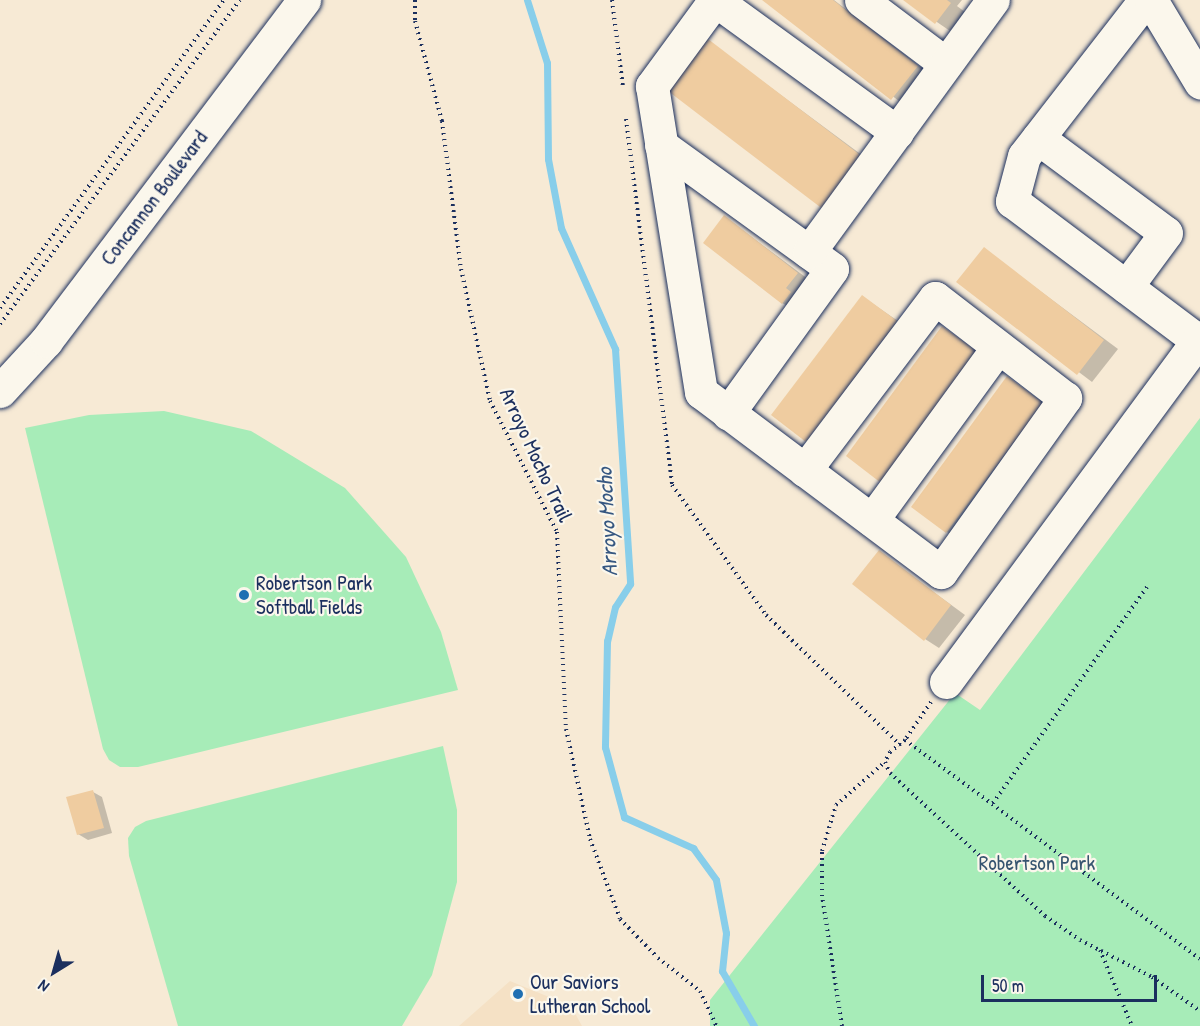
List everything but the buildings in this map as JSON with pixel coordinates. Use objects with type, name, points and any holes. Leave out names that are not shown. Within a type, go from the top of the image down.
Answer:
[{"type":"main road","name":"Concannon Boulevard","points":[[0,392],[46,341],[304,0]]},
{"type":"main road","points":[[805,470],[935,298],[1065,398],[941,572],[872,520],[805,470],[701,392],[652,86],[715,0],[897,132]]},
{"type":"main road","points":[[861,0],[946,64]]},
{"type":"main road","points":[[809,252],[993,0]]},
{"type":"main road","points":[[946,681],[1198,339],[1012,201],[1024,156],[1145,0]]},
{"type":"main road","points":[[1151,0],[1200,82]]},
{"type":"main road","points":[[1038,138],[1166,233],[1126,287]]},
{"type":"main road","points":[[661,145],[832,269],[729,413]]},
{"type":"main road","points":[[872,520],[998,346]]},
{"type":"path","points":[[0,308],[224,0]]},
{"type":"path","points":[[0,324],[240,0]]},
{"type":"path","name":"Arroyo Mocho Trail","points":[[416,0],[415,21],[442,121],[461,269],[490,401],[557,532],[566,729],[590,839],[620,919],[658,958],[700,991],[716,1026]]},
{"type":"path","points":[[992,804],[1147,587]]},
{"type":"path","points":[[842,1026],[822,896],[822,851],[836,805],[885,762],[905,740],[946,681]]},
{"type":"path","points":[[905,740],[1200,958]]},
{"type":"path","points":[[885,762],[903,786],[1045,916],[1099,949],[1152,977],[1200,1011]]},
{"type":"path","points":[[1099,949],[1132,1026]]},
{"type":"shaded area","name":"Our Saviors Lutheran School","points":[[510,981],[571,1006],[582,1026],[459,1026]]},
{"type":"green space","name":"Robertson Park Softball Fields","points":[[164,411],[251,431],[345,488],[406,557],[441,632],[458,690],[138,767],[120,767],[109,760],[103,749],[25,428],[89,415]]},
{"type":"green space","name":"Robertson Park","points":[[1200,418],[1200,1026],[710,1026],[710,1000],[955,693],[980,710]]},
{"type":"green space","points":[[443,746],[457,810],[457,882],[432,975],[402,1026],[178,1026],[129,856],[128,838],[135,827],[146,821]]},
{"type":"waterway","name":"Arroyo Mocho","points":[[527,0],[547,63],[548,159],[561,228],[615,349],[630,584],[615,607],[607,641],[605,747],[624,817],[693,848],[716,880],[726,933],[722,971],[754,1026]]},
{"type":"place","name":"Robertson Park Softball Fields","points":[[244,595]]},
{"type":"place","name":"Our Saviors Lutheran School","points":[[518,994]]}]
